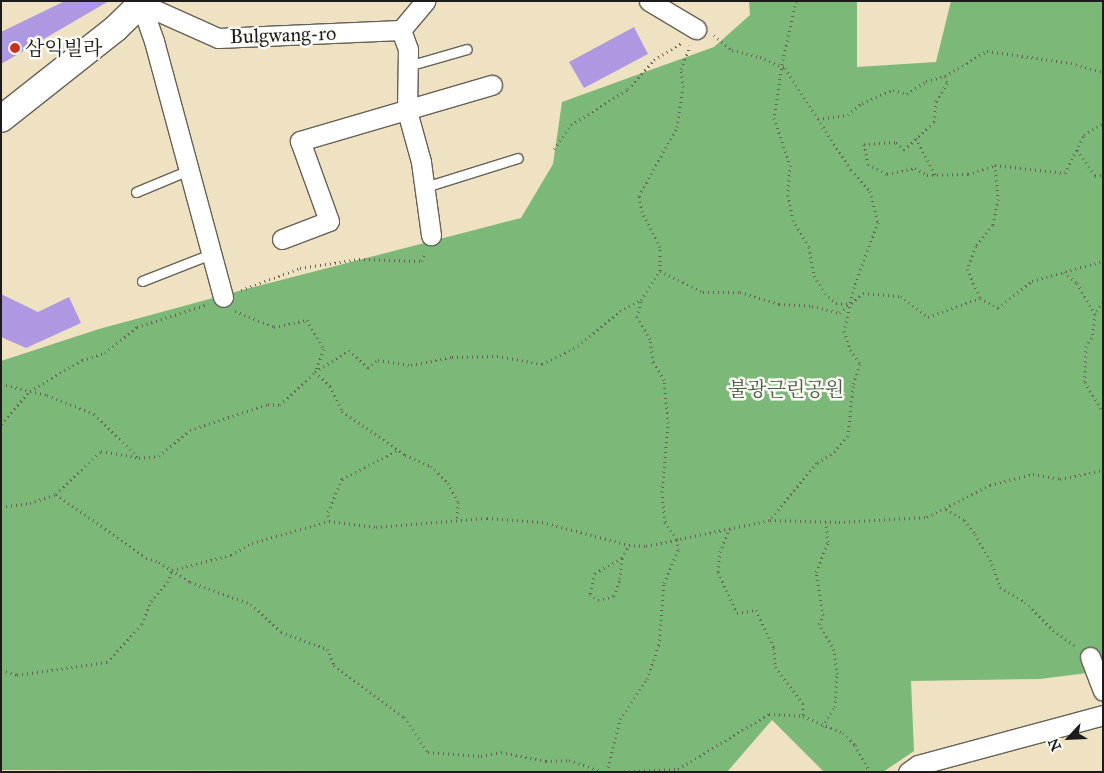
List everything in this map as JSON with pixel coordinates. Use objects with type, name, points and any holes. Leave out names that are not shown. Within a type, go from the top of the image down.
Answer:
[{"type":"main road","points":[[1,119],[116,29],[142,2]]},
{"type":"street","points":[[425,1],[400,30],[408,49],[407,111],[425,187],[432,235]]},
{"type":"street","points":[[649,1],[696,29]]},
{"type":"street","points":[[142,2],[189,170],[211,254],[220,298]]},
{"type":"street","name":"Bulgwang-ro","points":[[142,2],[218,38],[400,30]]},
{"type":"street","points":[[282,239],[329,221],[300,141],[492,85]]},
{"type":"street","points":[[1090,657],[1103,691]]},
{"type":"street","points":[[908,772],[918,765],[1103,715]]},
{"type":"lane","points":[[408,66],[467,49]]},
{"type":"lane","points":[[425,187],[518,158]]},
{"type":"lane","points":[[136,192],[189,170]]},
{"type":"lane","points":[[142,281],[211,254]]},
{"type":"path","points":[[796,1],[782,66],[774,118],[790,165],[788,195],[793,220],[809,247],[814,276],[825,293],[836,303],[850,304]]},
{"type":"path","points":[[56,494],[146,558],[172,570],[190,582],[251,604],[281,632],[327,649],[334,665],[404,717],[428,752],[481,756],[501,752],[546,761],[569,760],[606,772],[620,719],[647,679],[659,645],[664,583],[675,562],[677,539],[665,522],[662,492],[668,423],[664,380],[653,362],[650,339],[637,317],[641,300],[660,271],[660,247],[642,212],[639,196],[677,126],[683,87],[681,69],[696,29]]},
{"type":"path","points":[[554,149],[571,124],[628,89],[654,60],[673,50],[696,29],[708,30],[732,50],[782,66],[851,170],[870,191],[878,222],[850,304],[844,331],[850,350],[860,364],[853,386],[848,436],[835,451],[816,463],[770,520]]},
{"type":"path","points":[[818,119],[848,115],[862,103],[893,90],[907,94],[926,81],[946,76],[987,51],[1071,63],[1103,72]]},
{"type":"path","points":[[946,76],[947,83],[936,101],[934,122],[904,150],[895,142],[864,144],[868,164],[887,174],[915,168],[927,175],[968,174],[995,165],[1065,173],[1084,135],[1103,123]]},
{"type":"path","points":[[916,138],[935,175]]},
{"type":"path","points":[[1077,149],[1095,176],[1103,175]]},
{"type":"path","points":[[995,165],[998,199],[993,225],[976,246],[967,269],[971,284],[980,298],[998,308],[1032,281],[1103,261]]},
{"type":"path","points":[[1,424],[30,391],[82,360],[105,353],[138,327],[194,311],[220,298],[300,268],[359,259],[422,261],[432,235]]},
{"type":"path","points":[[660,271],[703,292],[740,292],[779,304],[812,306],[840,313],[863,293],[901,296],[928,317],[980,298]]},
{"type":"path","points":[[1064,272],[1077,283],[1095,314]]},
{"type":"path","points":[[220,298],[251,320],[274,327],[307,320],[324,349],[315,372]]},
{"type":"path","points":[[1,507],[30,503],[56,494],[101,451],[138,458],[160,456],[190,430],[268,404],[280,405],[315,372],[349,350],[368,368],[378,360],[411,365],[452,357],[497,356],[542,364],[578,346],[620,311],[641,300]]},
{"type":"path","points":[[1103,302],[1095,314],[1092,338],[1086,346],[1085,382],[1103,412]]},
{"type":"path","points":[[315,372],[330,386],[342,411],[398,450],[431,466],[448,483],[458,502],[458,519]]},
{"type":"path","points":[[1,384],[30,391],[94,414],[138,458]]},
{"type":"path","points":[[329,521],[328,512],[342,479],[398,450]]},
{"type":"path","points":[[172,570],[231,555],[252,543],[329,521],[376,527],[458,519],[542,522],[629,545],[646,546],[770,520],[826,521],[927,518],[990,485],[1007,480],[1033,474],[1060,479],[1103,470]]},
{"type":"path","points":[[946,509],[964,520],[975,534],[992,564],[1000,587],[1025,602],[1053,630],[1090,657]]},
{"type":"path","points":[[822,726],[835,707],[837,674],[834,650],[819,624],[824,615],[816,572],[828,542],[826,521]]},
{"type":"path","points":[[730,528],[720,550],[718,572],[737,613],[756,610],[774,648],[775,667],[803,704],[803,716]]},
{"type":"path","points":[[622,558],[595,573],[590,594],[598,600],[614,596],[620,579],[622,558],[629,545]]},
{"type":"path","points":[[1,670],[17,675],[107,662],[142,624],[150,601],[167,582],[172,570]]},
{"type":"path","points":[[614,772],[678,769],[768,714],[803,716],[822,726],[843,733],[855,744],[870,772]]},
{"type":"green space","name":"불광근린공원","points":[[749,1],[857,1],[857,67],[936,62],[951,1],[1103,1],[1103,671],[1040,679],[911,681],[914,751],[883,772],[824,772],[772,720],[727,772],[1,770],[1,361],[99,329],[521,218],[553,164],[562,102],[714,47],[750,15]]},
{"type":"building","name":"삼익빌라","points":[[65,1],[109,1],[1,64],[1,32]]},
{"type":"building","points":[[634,27],[648,54],[584,88],[569,62]]},
{"type":"building","points":[[1,294],[38,312],[69,297],[81,323],[26,348],[1,337]]},
{"type":"place","name":"삼익빌라","points":[[15,48]]}]
